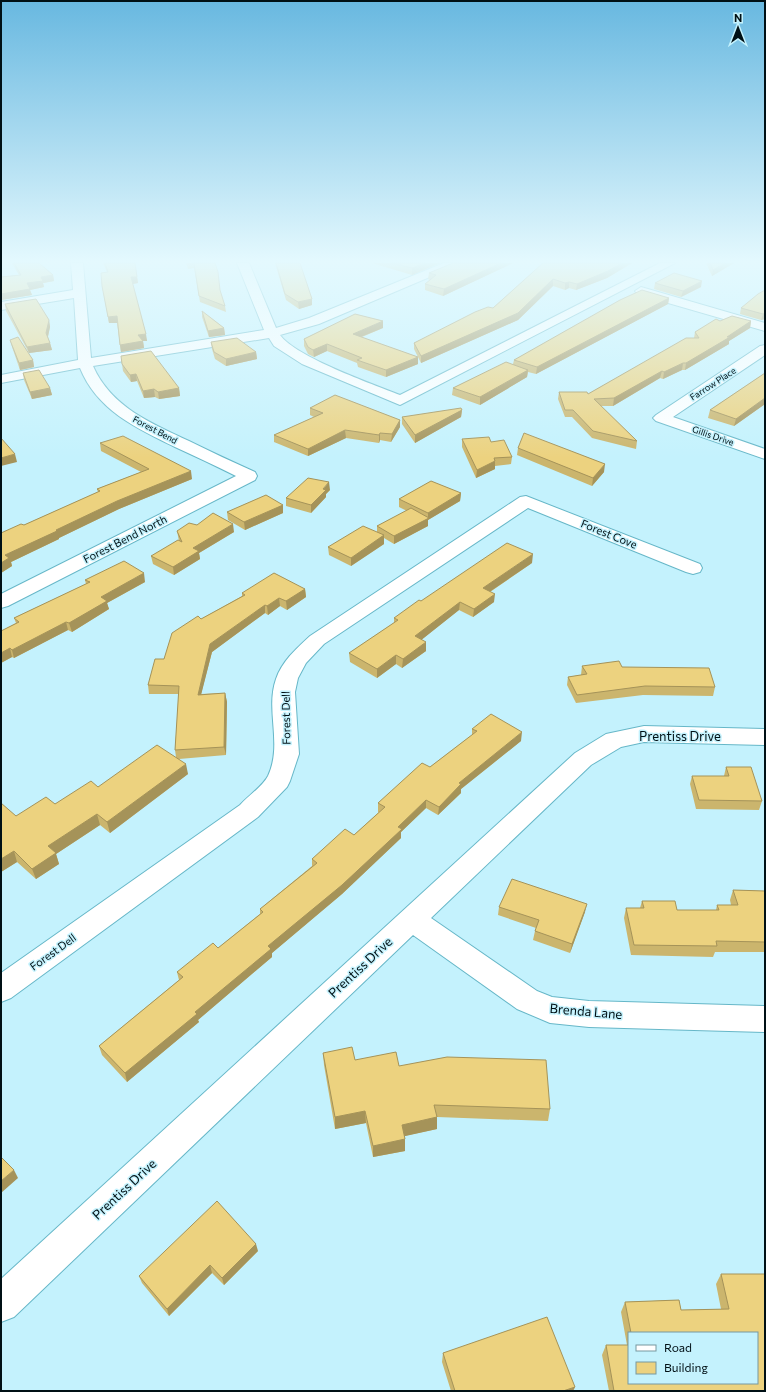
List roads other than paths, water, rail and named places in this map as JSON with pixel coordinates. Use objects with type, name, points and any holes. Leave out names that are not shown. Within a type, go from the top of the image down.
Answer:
[{"type":"street","name":"Forest Bend","points":[[82,328],[85,363],[93,382],[105,397],[121,411],[142,425],[249,476]]},
{"type":"street","points":[[270,328],[279,344],[296,356],[400,401],[542,328]]},
{"type":"street","points":[[1,379],[85,363],[272,333],[290,328]]},
{"type":"street","name":"Farrow Place","points":[[661,418],[765,349]]},
{"type":"street","name":"Gillis Drive","points":[[661,418],[765,454]]},
{"type":"street","name":"Forest Bend North","points":[[1,602],[249,476]]},
{"type":"street","name":"Forest Cove","points":[[526,501],[693,568]]},
{"type":"street","name":"Forest Dell","points":[[1,989],[249,811],[278,781],[287,754],[284,692],[288,678],[297,660],[318,640],[526,501]]},
{"type":"street","name":"Prentiss Drive","points":[[1,1304],[583,759],[614,740],[644,734],[765,737]]},
{"type":"street","name":"Brenda Lane","points":[[411,919],[527,1000],[550,1010],[589,1014],[765,1019]]}]
